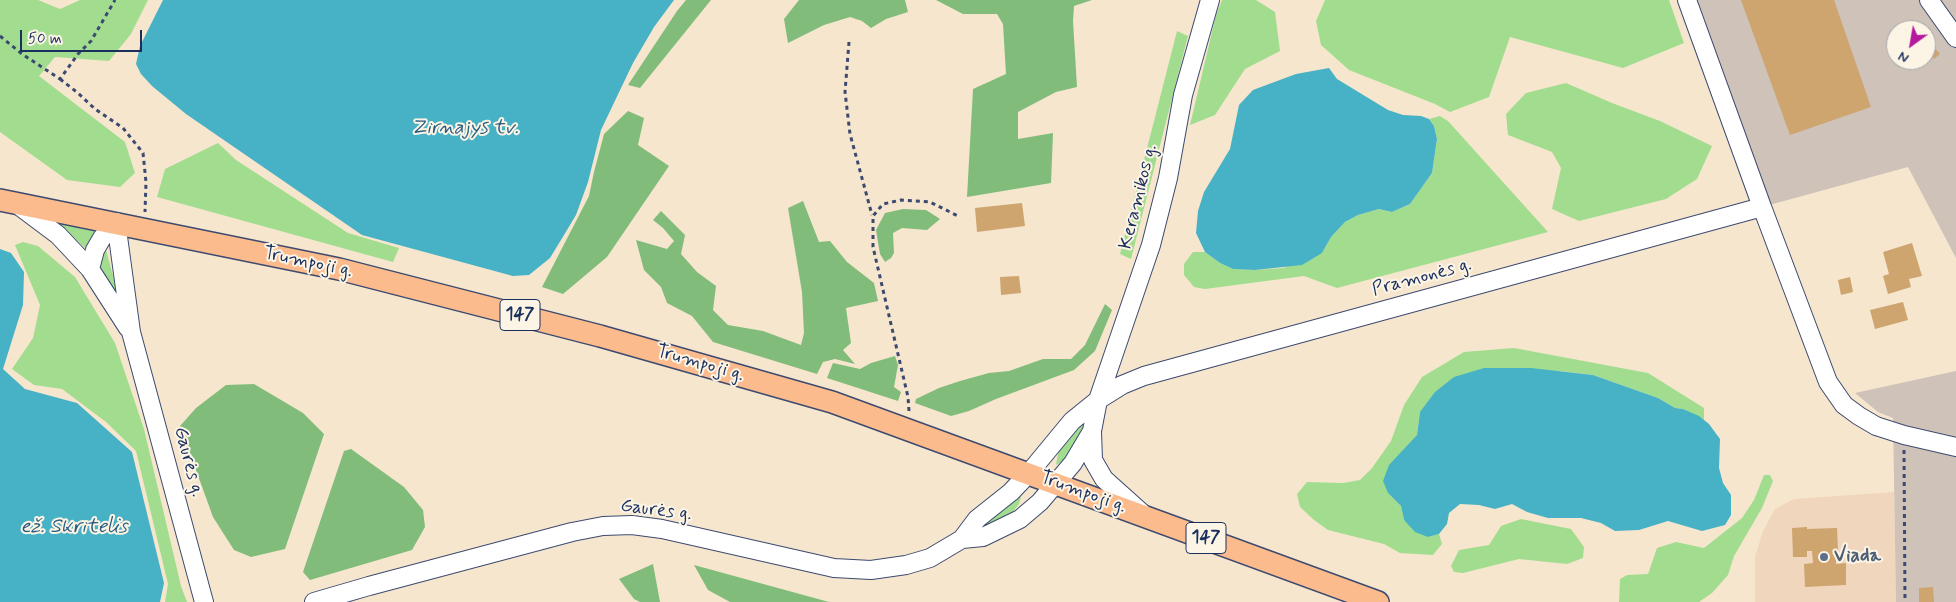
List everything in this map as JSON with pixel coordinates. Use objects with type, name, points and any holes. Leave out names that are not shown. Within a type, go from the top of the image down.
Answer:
[{"type":"main road","name":"Trumpoji g.","points":[[8,201],[339,269],[600,336],[832,402],[1378,602]]},
{"type":"street","name":"Keramikos g.","points":[[1098,400],[1151,245],[1168,178],[1183,95],[1210,0]]},
{"type":"street","points":[[1687,0],[1762,207],[1828,382],[1835,394],[1844,405],[1876,426],[1904,435],[1956,447]]},
{"type":"street","points":[[1929,0],[1956,38]]},
{"type":"street","name":"Gaurės g.","points":[[8,201],[58,234],[90,268],[131,332]]},
{"type":"street","name":"Pramonės g.","points":[[1029,473],[1072,422],[1098,400],[1122,385],[1144,376],[1762,207]]},
{"type":"street","points":[[90,268],[95,250],[102,238],[116,222]]},
{"type":"street","name":"Gaurės g.","points":[[116,222],[131,332],[204,602]]},
{"type":"street","points":[[1098,400],[1092,431],[1093,460],[1104,479],[1146,516]]},
{"type":"street","points":[[1057,483],[1074,463],[1092,431]]},
{"type":"street","name":"Gaurės g.","points":[[314,602],[563,534],[604,526],[632,525],[662,529],[834,568],[871,570],[906,565],[930,558],[962,539],[977,519],[1011,492],[1029,473]]},
{"type":"street","name":"Gaurės g.","points":[[962,539],[983,537],[1020,519],[1040,502],[1057,483]]},
{"type":"path","points":[[60,79],[78,54],[91,42],[115,0]]},
{"type":"path","points":[[0,36],[22,54],[60,79],[95,109],[123,128],[143,153],[146,163],[146,186],[142,228]]},
{"type":"path","points":[[849,42],[845,92],[850,134],[872,216],[873,247],[908,397],[909,429]]},
{"type":"path","points":[[872,216],[883,204],[901,200],[930,202],[958,216]]},
{"type":"path","points":[[1904,435],[1905,602]]},
{"type":"shaded area","points":[[1687,0],[1956,0],[1956,258],[1908,167],[1762,207]]},
{"type":"shaded area","points":[[1956,371],[1956,602],[1896,602],[1893,418],[1878,412],[1855,393]]},
{"type":"shaded area","points":[[1894,492],[1896,602],[1755,602],[1755,557],[1763,531],[1775,509],[1794,499]]},
{"type":"green space","points":[[0,0],[38,0],[60,9],[80,0],[148,0],[131,34],[109,61],[55,57],[39,76],[125,142],[135,173],[120,187],[67,180],[0,132]]},
{"type":"green space","points":[[686,0],[711,0],[640,88],[628,85],[677,11]]},
{"type":"green space","points":[[799,0],[905,0],[908,12],[886,19],[871,28],[862,21],[850,17],[824,25],[788,43],[784,19]]},
{"type":"green space","points":[[936,0],[1092,0],[1074,6],[1073,21],[1077,87],[1056,92],[1018,112],[1018,139],[1053,133],[1051,183],[967,197],[973,89],[1006,74],[1003,24],[997,14],[963,14]]},
{"type":"green space","points":[[1222,0],[1256,0],[1275,12],[1280,51],[1245,69],[1215,115],[1190,125],[1216,15]]},
{"type":"green space","points":[[1325,0],[1669,0],[1684,43],[1623,68],[1510,37],[1489,97],[1450,112],[1435,104],[1349,70],[1321,45],[1316,21]]},
{"type":"green space","points":[[1177,31],[1188,36],[1131,259],[1120,254]]},
{"type":"green space","points":[[1566,83],[1660,121],[1712,146],[1697,179],[1666,199],[1579,221],[1552,209],[1561,168],[1552,152],[1508,135],[1506,114],[1526,93]]},
{"type":"green space","points":[[628,111],[644,118],[638,145],[669,166],[607,257],[563,294],[542,287],[589,196],[604,134]]},
{"type":"green space","points":[[1440,116],[1448,121],[1548,232],[1337,288],[1304,276],[1205,289],[1194,287],[1184,275],[1184,264],[1193,252],[1205,252],[1220,263],[1233,269],[1283,268],[1322,253],[1331,237],[1345,222],[1358,215],[1379,209],[1392,212],[1410,204],[1432,173],[1437,139],[1434,126],[1429,119]]},
{"type":"green space","points":[[218,143],[236,160],[348,233],[399,248],[393,262],[157,197],[165,169]]},
{"type":"green space","points":[[803,201],[819,242],[830,241],[847,262],[874,283],[878,301],[846,308],[851,343],[843,350],[855,364],[835,359],[823,362],[817,374],[713,342],[692,316],[667,303],[661,287],[644,270],[636,240],[667,249],[674,241],[653,220],[661,211],[685,235],[681,254],[697,272],[716,286],[713,310],[728,325],[763,331],[801,345],[804,333],[802,292],[788,208]]},
{"type":"green space","points":[[903,209],[926,210],[940,219],[927,230],[902,228],[893,233],[894,253],[885,262],[880,254],[876,230],[885,213]]},
{"type":"green space","points":[[60,224],[97,232],[86,249]]},
{"type":"green space","points":[[23,242],[38,246],[75,277],[115,343],[144,429],[181,586],[187,602],[165,602],[168,584],[136,451],[106,422],[62,389],[34,385],[12,369],[33,338],[40,305],[15,245]]},
{"type":"green space","points":[[105,246],[123,313],[98,266]]},
{"type":"green space","points":[[1105,304],[1112,310],[1095,351],[1074,370],[969,411],[951,416],[915,403],[916,399],[960,381],[989,373],[1009,371],[1043,359],[1071,359],[1085,345]]},
{"type":"green space","points":[[1514,348],[1648,373],[1704,408],[1704,420],[1683,409],[1675,408],[1658,398],[1593,375],[1559,371],[1420,412],[1417,435],[1388,493],[1401,506],[1404,520],[1428,537],[1439,534],[1442,544],[1433,555],[1400,553],[1384,544],[1328,530],[1300,507],[1297,494],[1307,482],[1343,483],[1360,480],[1372,468],[1391,441],[1404,405],[1422,377],[1464,352]]},
{"type":"green space","points":[[895,356],[898,365],[894,387],[901,392],[898,401],[827,378],[833,363],[860,369],[871,363]]},
{"type":"green space","points":[[254,384],[303,413],[324,434],[285,549],[251,557],[234,550],[213,517],[180,426],[196,408],[226,385]]},
{"type":"green space","points":[[1083,423],[1085,425],[1068,458],[1056,465],[1058,453]]},
{"type":"green space","points":[[351,449],[404,487],[423,510],[425,527],[412,550],[310,580],[303,572],[344,451]]},
{"type":"green space","points":[[1764,475],[1770,475],[1773,481],[1762,508],[1734,556],[1728,575],[1712,593],[1699,602],[1619,602],[1620,579],[1627,575],[1648,574],[1657,548],[1676,542],[1704,548],[1742,518],[1754,500]]},
{"type":"green space","points":[[1021,497],[1019,504],[1011,514],[979,531],[978,527],[1016,498]]},
{"type":"green space","points":[[1521,519],[1571,529],[1584,547],[1583,558],[1567,564],[1519,559],[1463,573],[1454,572],[1451,566],[1459,550],[1489,545],[1501,526]]},
{"type":"green space","points":[[653,564],[660,602],[640,602],[634,599],[619,579]]},
{"type":"green space","points":[[694,565],[829,602],[730,602],[708,590]]},
{"type":"water","name":"Zirnajys tv.","points":[[163,0],[674,0],[654,27],[633,63],[601,130],[588,182],[576,215],[550,258],[529,275],[513,276],[362,235],[186,114],[152,86],[141,74],[136,64],[140,46]]},
{"type":"water","points":[[1329,68],[1337,79],[1388,110],[1403,115],[1421,116],[1429,119],[1434,126],[1437,139],[1432,173],[1410,204],[1392,212],[1379,209],[1358,215],[1345,222],[1331,237],[1322,253],[1302,265],[1255,270],[1233,269],[1220,263],[1205,252],[1196,233],[1198,211],[1204,192],[1230,149],[1239,105],[1253,90],[1296,74]]},
{"type":"water","name":"ež. Skritelis","points":[[0,249],[11,253],[24,272],[23,305],[3,369],[25,389],[77,403],[132,452],[164,583],[160,602],[0,602]]},
{"type":"water","points":[[1484,368],[1531,368],[1593,375],[1658,398],[1675,408],[1683,409],[1699,416],[1709,424],[1720,439],[1719,468],[1723,483],[1731,495],[1731,515],[1725,525],[1702,531],[1668,521],[1639,530],[1615,531],[1601,523],[1581,518],[1548,518],[1527,512],[1512,504],[1495,509],[1479,505],[1460,504],[1449,513],[1447,524],[1439,534],[1428,537],[1415,532],[1404,520],[1401,506],[1388,493],[1383,481],[1389,465],[1417,435],[1420,412],[1435,392],[1454,377]]},
{"type":"building","points":[[1741,0],[1834,0],[1871,107],[1790,135]]},
{"type":"building","points":[[1936,50],[1940,54],[1936,57]]},
{"type":"building","points":[[1022,203],[1025,226],[977,232],[975,208]]},
{"type":"building","points":[[1912,243],[1922,276],[1909,279],[1911,287],[1888,294],[1883,276],[1889,274],[1883,252]]},
{"type":"building","points":[[1019,276],[1021,293],[1001,295],[1000,277]]},
{"type":"building","points":[[1850,277],[1853,292],[1841,295],[1838,280]]},
{"type":"building","points":[[1903,302],[1908,320],[1875,329],[1870,310]]},
{"type":"building","name":"Viada","points":[[1807,527],[1807,529],[1837,528],[1838,551],[1836,551],[1836,564],[1846,563],[1846,585],[1805,587],[1804,564],[1813,563],[1812,551],[1807,551],[1807,557],[1793,557],[1792,528]]},
{"type":"building","points":[[1933,587],[1934,602],[1919,602],[1919,588]]},
{"type":"place","name":"Viada","points":[[1824,557]]}]
